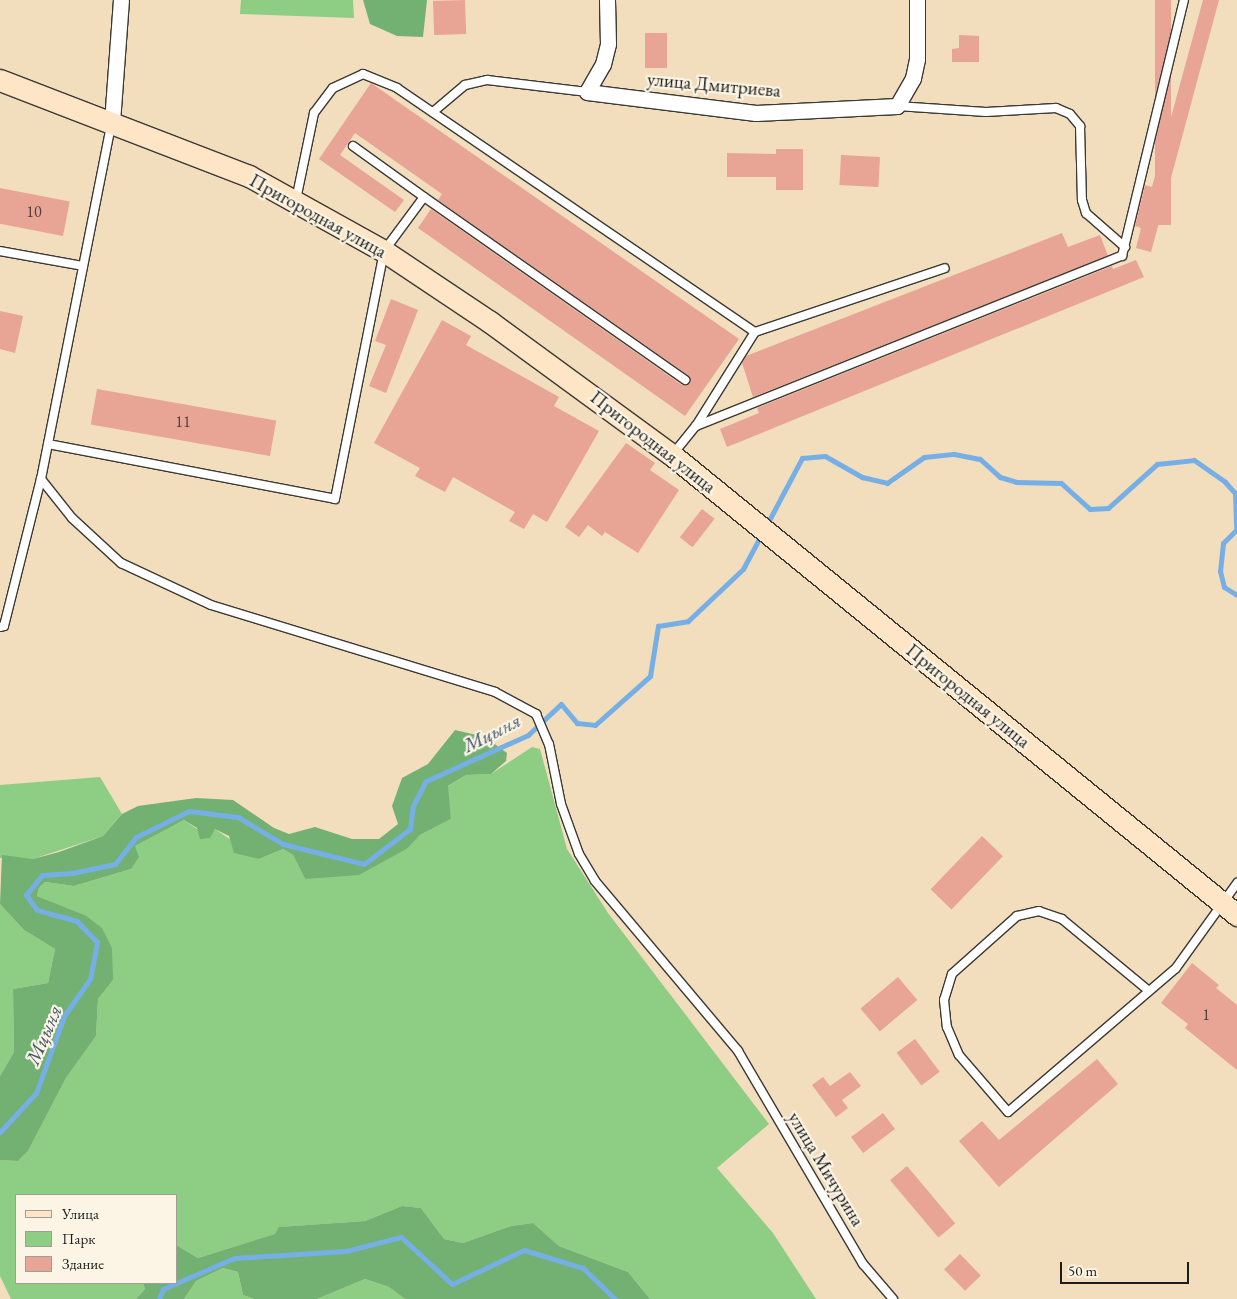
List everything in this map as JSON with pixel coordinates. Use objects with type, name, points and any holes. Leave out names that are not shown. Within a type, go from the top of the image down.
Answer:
[{"type":"street","points":[[112,122],[121,0]]},
{"type":"street","points":[[587,92],[603,64],[608,44],[607,0]]},
{"type":"street","points":[[897,106],[913,78],[917,59],[917,0]]},
{"type":"street","name":"Пригородная улица","points":[[0,80],[250,176],[296,200],[384,251],[490,322],[672,455],[1230,909]]},
{"type":"street","name":"улица Дмитриева","points":[[587,92],[756,112],[897,106]]},
{"type":"lane","points":[[696,426],[1122,256],[1184,0]]},
{"type":"lane","points":[[296,200],[314,114],[333,88],[363,74],[397,88],[755,332]]},
{"type":"lane","points":[[433,112],[465,85],[487,80],[587,92]]},
{"type":"lane","points":[[897,106],[986,112],[1056,108],[1070,114],[1080,126],[1082,200],[1086,213],[1124,247]]},
{"type":"lane","points":[[0,627],[4,626],[41,479],[112,122]]},
{"type":"lane","points":[[353,146],[685,380]]},
{"type":"lane","points":[[48,444],[335,499],[384,251],[424,197]]},
{"type":"lane","points":[[0,251],[83,266]]},
{"type":"lane","points":[[672,455],[696,426],[755,332],[945,268]]},
{"type":"lane","name":"улица Мичурина","points":[[41,479],[72,518],[121,563],[211,605],[495,692],[536,714],[548,744],[562,804],[580,854],[595,882],[738,1051],[863,1264],[893,1299]]},
{"type":"lane","points":[[1150,991],[1062,919],[1039,911],[1017,916],[952,974],[944,1000],[947,1027],[959,1055],[1008,1112],[1150,991],[1176,968],[1230,909],[1237,883]]},
{"type":"green space","points":[[241,0],[353,0],[354,18],[240,14]]},
{"type":"green space","points":[[363,0],[427,0],[423,37],[397,36],[370,24]]},
{"type":"green space","points":[[455,730],[485,737],[507,753],[506,761],[491,774],[466,775],[448,786],[451,819],[420,835],[408,848],[359,875],[305,879],[293,855],[283,849],[259,859],[234,853],[229,836],[215,829],[210,838],[200,839],[197,828],[184,820],[135,846],[139,857],[131,869],[74,886],[45,882],[39,888],[37,896],[85,915],[102,928],[112,948],[113,980],[98,999],[96,1036],[66,1078],[28,1151],[18,1161],[0,1160],[0,1076],[14,1052],[13,989],[48,983],[55,949],[24,930],[0,904],[2,855],[33,859],[59,852],[103,836],[122,814],[138,806],[196,798],[233,800],[274,828],[289,834],[315,827],[352,839],[379,839],[398,824],[392,806],[402,778],[428,764]]},
{"type":"green space","points":[[532,747],[540,749],[567,849],[608,913],[769,1124],[717,1168],[773,1233],[816,1299],[650,1299],[628,1272],[559,1246],[533,1223],[511,1226],[463,1243],[444,1239],[421,1208],[402,1206],[365,1221],[280,1227],[276,1234],[198,1258],[178,1246],[178,1194],[15,1194],[15,1284],[143,1284],[145,1289],[136,1299],[11,1299],[0,1276],[0,1160],[18,1161],[28,1151],[66,1078],[96,1036],[98,999],[113,980],[85,915],[37,896],[39,888],[45,882],[74,886],[131,869],[135,846],[184,820],[197,829],[215,829],[259,859],[283,849],[293,855],[305,879],[408,848],[420,835],[451,819],[447,787],[466,775],[491,774]]},
{"type":"green space","points":[[100,777],[122,814],[103,836],[33,859],[0,858],[0,785]]},
{"type":"green space","points":[[0,904],[24,930],[55,949],[48,983],[13,989],[14,1052],[0,1076]]},
{"type":"green space","points":[[402,1206],[421,1208],[444,1239],[463,1243],[511,1226],[533,1223],[559,1246],[628,1272],[650,1299],[405,1299],[389,1287],[365,1279],[317,1299],[254,1299],[243,1295],[238,1272],[223,1268],[196,1281],[184,1299],[136,1299],[145,1289],[143,1284],[178,1284],[178,1246],[198,1258],[275,1234],[279,1227],[365,1221]]},
{"type":"green space","points":[[223,1268],[238,1272],[243,1295],[254,1299],[184,1299],[196,1281]]},
{"type":"green space","points":[[365,1279],[389,1287],[405,1299],[317,1299]]},
{"type":"building","points":[[465,0],[466,34],[434,35],[433,1]]},
{"type":"building","points":[[1155,0],[1171,0],[1171,225],[1155,225]]},
{"type":"building","points":[[1203,0],[1219,0],[1151,252],[1136,248],[1141,228],[1135,226],[1145,185],[1152,187]]},
{"type":"building","points":[[645,33],[667,33],[667,68],[645,68]]},
{"type":"building","points":[[959,35],[979,36],[979,62],[952,62],[952,49],[959,48]]},
{"type":"building","points":[[371,83],[739,339],[685,416],[418,228],[431,209],[682,385],[690,383],[688,375],[438,200],[442,194],[355,133],[340,155],[404,200],[395,212],[319,159]]},
{"type":"building","points":[[776,149],[803,149],[803,190],[776,190],[776,177],[727,177],[727,153],[776,154]]},
{"type":"building","points":[[841,155],[880,157],[878,187],[839,185]]},
{"type":"building","points":[[0,188],[70,202],[63,236],[0,224]]},
{"type":"building","points":[[1062,233],[1068,247],[1100,235],[1108,256],[753,397],[742,363],[746,356]]},
{"type":"building","points":[[1136,260],[1144,277],[727,447],[720,429],[759,413],[757,408],[1112,266],[1113,269]]},
{"type":"building","points":[[391,299],[418,310],[386,393],[369,386],[386,345],[375,341]]},
{"type":"building","points":[[0,311],[23,316],[15,353],[0,349]]},
{"type":"building","points":[[442,320],[471,336],[466,345],[559,397],[554,406],[599,431],[547,522],[533,514],[524,529],[509,521],[515,512],[453,477],[445,492],[415,476],[420,468],[374,443]]},
{"type":"building","points":[[97,389],[276,421],[270,456],[91,424]]},
{"type":"building","points":[[626,443],[655,463],[650,470],[679,490],[638,553],[605,532],[602,536],[588,525],[579,537],[565,527]]},
{"type":"building","points":[[702,509],[715,519],[692,547],[680,537]]},
{"type":"building","points":[[982,836],[1003,856],[951,909],[931,889]]},
{"type":"building","points":[[1192,963],[1219,985],[1216,988],[1237,1005],[1237,1070],[1185,1028],[1188,1024],[1161,1003]]},
{"type":"building","points":[[898,977],[917,1000],[880,1031],[860,1008]]},
{"type":"building","points":[[915,1039],[940,1072],[921,1086],[897,1053]]},
{"type":"building","points":[[1097,1059],[1118,1084],[999,1187],[959,1141],[982,1121],[999,1140]]},
{"type":"building","points":[[850,1072],[861,1086],[842,1100],[848,1108],[836,1117],[812,1085],[823,1077],[830,1086]]},
{"type":"building","points":[[883,1113],[895,1129],[863,1153],[851,1137]]},
{"type":"building","points":[[907,1166],[955,1223],[938,1238],[890,1180]]},
{"type":"building","points":[[960,1254],[981,1276],[965,1291],[944,1269]]},
{"type":"waterway","name":"Мцыня","points":[[766,526],[802,458],[825,456],[862,477],[887,483],[924,457],[954,454],[980,459],[1000,477],[1016,482],[1061,483],[1090,509],[1108,508],[1157,464],[1194,460],[1225,482],[1235,493],[1236,530],[1223,543],[1220,571],[1224,587],[1237,595]]},
{"type":"waterway","name":"Мцыня","points":[[0,1132],[36,1093],[64,1016],[90,979],[97,942],[77,921],[37,910],[26,895],[42,875],[72,873],[115,864],[136,837],[189,811],[238,817],[283,844],[364,864],[410,829],[413,806],[426,781],[528,735],[561,704],[577,723],[595,725],[650,676],[658,626],[688,621],[743,569],[762,534]]},
{"type":"waterway","name":"Мцыня","points":[[178,1282],[234,1258],[346,1251],[401,1237],[452,1284],[524,1250],[583,1268],[615,1299]]},
{"type":"waterway","name":"Мцыня","points":[[159,1299],[163,1289],[174,1284]]}]
